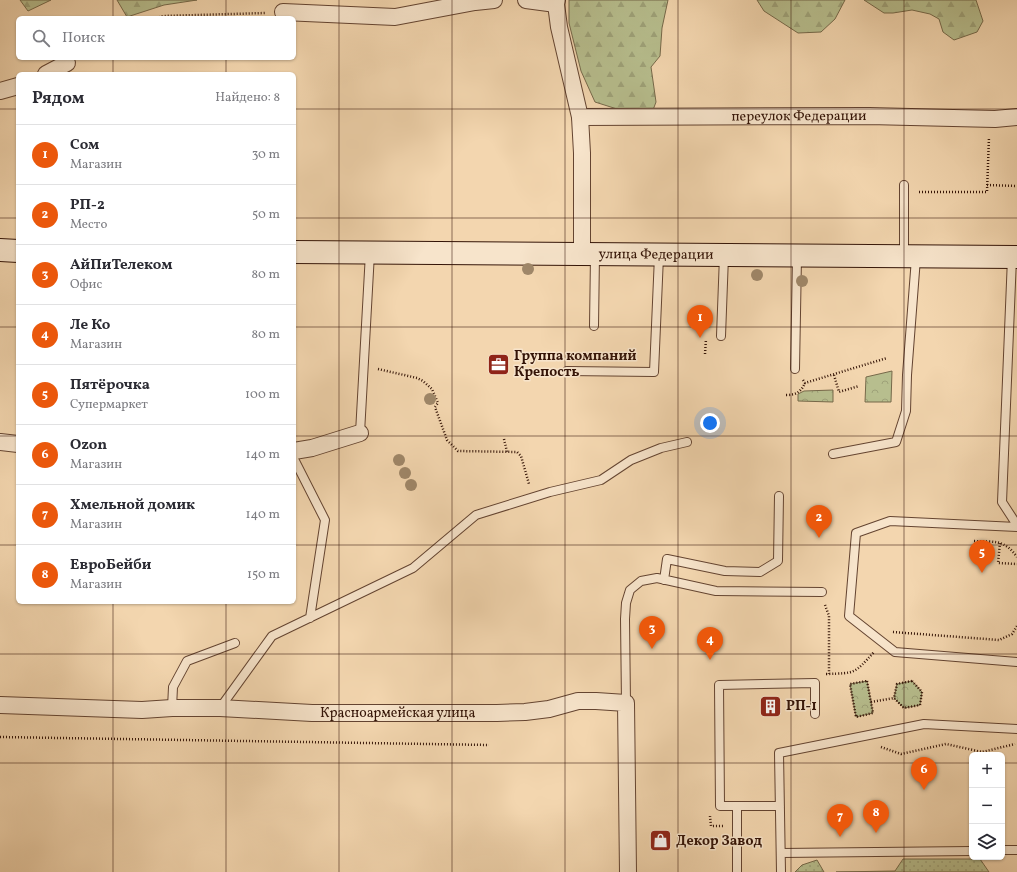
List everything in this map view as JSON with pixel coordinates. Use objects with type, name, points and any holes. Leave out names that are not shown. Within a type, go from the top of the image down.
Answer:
[{"type":"main road","points":[[0,250],[16,250]]},
{"type":"main road","name":"улица Федерации","points":[[296,252],[1014,257]]},
{"type":"street","points":[[283,12],[395,17],[475,2],[494,0]]},
{"type":"street","points":[[526,0],[556,2],[559,27],[580,117],[589,254]]},
{"type":"street","points":[[50,72],[66,63]]},
{"type":"street","points":[[0,91],[16,87]]},
{"type":"street","name":"переулок Федерации","points":[[580,117],[869,116],[994,119],[1017,117]]},
{"type":"street","points":[[296,451],[312,448],[360,433]]},
{"type":"street","points":[[0,442],[16,444]]},
{"type":"street","name":"Красноармейская улица","points":[[0,705],[142,710],[172,708],[220,708],[312,713],[525,712],[549,709],[578,701],[626,703]]},
{"type":"street","points":[[626,703],[628,872]]},
{"type":"lane","points":[[833,454],[896,442],[906,410],[910,257],[904,188]]},
{"type":"lane","points":[[360,433],[370,252]]},
{"type":"lane","points":[[589,254],[594,326]]},
{"type":"lane","points":[[567,371],[654,372],[659,255]]},
{"type":"lane","points":[[721,336],[724,255]]},
{"type":"lane","points":[[795,368],[797,256]]},
{"type":"lane","points":[[1014,257],[1002,502],[1017,526]]},
{"type":"lane","points":[[220,708],[272,636],[413,568],[476,515],[601,480],[631,460],[662,448],[687,442]]},
{"type":"lane","points":[[296,463],[325,520],[310,618]]},
{"type":"lane","points":[[664,580],[667,559],[725,571],[760,572],[778,561],[779,496]]},
{"type":"lane","points":[[1017,526],[890,521],[856,533],[849,616],[895,652],[1017,662]]},
{"type":"lane","points":[[626,703],[626,603],[630,590],[641,581],[657,578],[716,592],[822,592]]},
{"type":"lane","points":[[172,708],[174,687],[186,661],[235,643]]},
{"type":"lane","points":[[780,806],[720,806],[718,685],[815,683],[815,714]]},
{"type":"lane","points":[[781,872],[778,753],[924,724],[1017,730]]},
{"type":"lane","points":[[736,806],[737,872]]},
{"type":"lane","points":[[1005,850],[1017,850]]},
{"type":"lane","points":[[780,853],[969,851]]},
{"type":"path","points":[[163,16],[283,12]]},
{"type":"path","points":[[904,188],[987,192],[989,137],[994,137],[994,119]]},
{"type":"path","points":[[987,185],[1017,186]]},
{"type":"path","points":[[786,395],[794,395],[802,390],[805,383],[887,358]]},
{"type":"path","points":[[364,365],[417,378],[427,385],[432,390],[438,403],[435,407],[447,440],[458,451],[517,452],[521,456],[533,498]]},
{"type":"path","points":[[795,368],[805,383]]},
{"type":"path","points":[[834,374],[839,392],[859,386]]},
{"type":"path","points":[[504,439],[507,452]]},
{"type":"path","points":[[972,541],[1000,543],[1009,547],[1017,557]]},
{"type":"path","points":[[1000,543],[998,563],[1017,564]]},
{"type":"path","points":[[822,592],[828,616],[829,674],[851,673],[859,669],[883,643]]},
{"type":"path","points":[[886,631],[999,640],[1012,634],[1017,626]]},
{"type":"path","points":[[867,681],[871,702],[873,713],[856,717],[850,684],[867,681]]},
{"type":"path","points":[[912,681],[922,692],[920,705],[904,708],[894,698],[897,684],[912,681]]},
{"type":"path","points":[[871,702],[894,698]]},
{"type":"path","points":[[0,737],[489,745]]},
{"type":"path","points":[[874,745],[901,754],[946,744],[982,752],[1017,744]]},
{"type":"green space","points":[[20,0],[51,0],[28,11]]},
{"type":"green space","points":[[117,0],[197,0],[164,5],[126,16]]},
{"type":"green space","points":[[569,0],[668,0],[662,28],[660,56],[651,67],[656,102],[653,110],[617,109],[595,102],[581,71],[569,23]]},
{"type":"green space","points":[[757,0],[845,0],[835,19],[821,32],[798,33],[764,11]]},
{"type":"green space","points":[[864,0],[976,0],[983,21],[977,32],[954,40],[943,32],[939,19],[930,14],[912,10],[884,13]]},
{"type":"green space","points":[[892,371],[891,402],[865,402],[866,377]]},
{"type":"green space","points":[[833,390],[833,402],[798,401],[798,394],[804,391]]},
{"type":"green space","points":[[867,681],[873,713],[856,717],[850,684]]},
{"type":"green space","points":[[912,681],[922,692],[920,705],[904,708],[894,698],[897,684]]},
{"type":"green space","points":[[903,859],[969,859],[981,860],[989,872],[836,872],[895,871]]},
{"type":"green space","points":[[817,860],[824,872],[795,872],[802,865]]},
{"type":"place","name":"Сом","points":[[700,338]]},
{"type":"place","name":"Группа компаний Крепость","points":[[498,364]]},
{"type":"place","name":"РП-2","points":[[819,538]]},
{"type":"place","name":"Пятёрочка","points":[[982,573]]},
{"type":"place","name":"АйПиТелеком","points":[[652,649]]},
{"type":"place","name":"Ле Ко","points":[[710,660]]},
{"type":"place","name":"РП-1","points":[[770,706]]},
{"type":"place","name":"Ozon","points":[[924,790]]},
{"type":"place","name":"ЕвроБейби","points":[[876,833]]},
{"type":"place","name":"Хмельной домик","points":[[840,837]]},
{"type":"place","name":"Декор Завод","points":[[660,841]]}]
